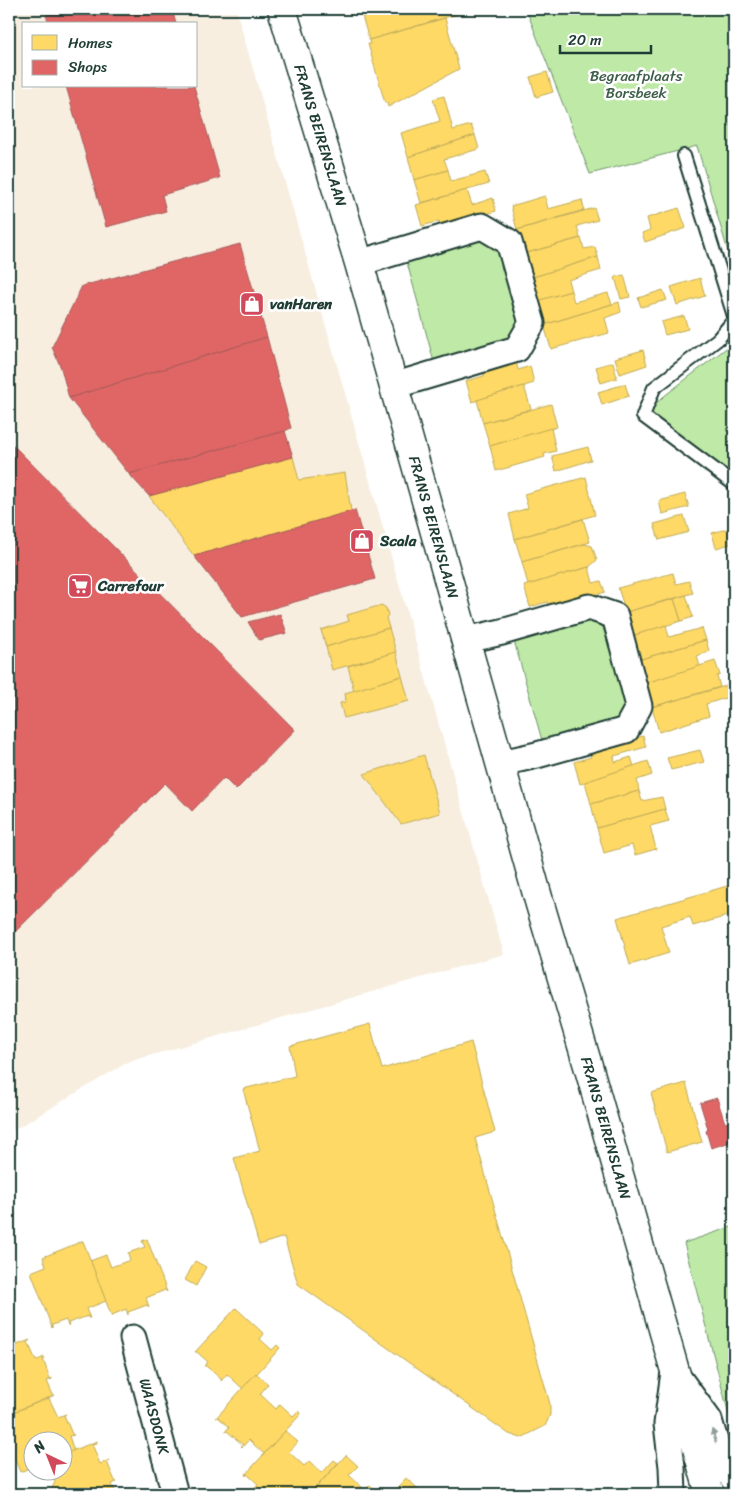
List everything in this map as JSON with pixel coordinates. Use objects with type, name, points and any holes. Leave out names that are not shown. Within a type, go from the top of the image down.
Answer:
[{"type":"main road","name":"FRANS BEIRENSLAAN","points":[[282,9],[359,262],[539,901],[710,1494]]},
{"type":"street","points":[[359,262],[482,226],[508,242],[532,323],[518,349],[394,386]]},
{"type":"street","points":[[466,640],[502,632],[589,607],[615,616],[639,706],[626,730],[501,763]]},
{"type":"street","name":"WAASDONK","points":[[133,1338],[175,1494]]},
{"type":"street","points":[[674,1372],[709,1420],[718,1451],[734,1480]]},
{"type":"street","points":[[674,1372],[667,1424],[674,1494]]},
{"type":"lane","points":[[684,156],[734,318],[718,339],[654,388],[643,416],[734,484]]},
{"type":"shaded area","points":[[9,9],[236,9],[504,954],[128,1062],[9,1133]]},
{"type":"green space","name":"Begraafplaats Borsbeek","points":[[526,9],[734,9],[734,272],[697,146],[590,174]]},
{"type":"green space","points":[[485,236],[497,244],[519,323],[515,338],[434,362],[406,259]]},
{"type":"green space","points":[[734,342],[734,484],[643,416],[663,397]]},
{"type":"green space","points":[[590,614],[601,621],[627,708],[621,722],[543,744],[513,637]]},
{"type":"green space","points":[[734,1226],[734,1434],[684,1243]]},
{"type":"building: Homes","points":[[360,9],[452,9],[454,15],[369,40]]},
{"type":"building: Homes","points":[[452,9],[478,9],[454,15]]},
{"type":"building: Homes","points":[[445,18],[459,69],[388,107],[387,103],[385,103],[368,44],[370,44],[369,40]]},
{"type":"building: Homes","points":[[547,72],[553,92],[536,97],[530,77]]},
{"type":"building: Homes","points":[[444,96],[453,130],[471,125],[475,135],[408,157],[401,133],[440,121],[433,99]]},
{"type":"building: Homes","points":[[475,135],[479,149],[444,159],[448,170],[414,180],[408,157]]},
{"type":"building: Homes","points":[[448,170],[451,181],[485,172],[489,184],[421,203],[414,180]]},
{"type":"building: Homes","points":[[467,190],[472,205],[493,198],[496,211],[441,227],[439,221],[422,226],[416,205]]},
{"type":"building: Homes","points":[[545,196],[548,209],[582,200],[584,210],[517,230],[511,206]]},
{"type":"building: Homes","points":[[594,208],[598,220],[577,226],[580,238],[524,254],[517,230]]},
{"type":"building: Homes","points":[[679,208],[686,228],[645,242],[642,233],[650,230],[647,218]]},
{"type":"building: Homes","points":[[581,238],[584,249],[595,247],[598,257],[530,278],[523,254]]},
{"type":"building: Homes","points":[[598,257],[601,270],[568,280],[571,291],[536,302],[530,278]]},
{"type":"building: Homes","points":[[624,275],[630,297],[621,299],[615,277]]},
{"type":"building: Homes","points":[[700,278],[705,296],[677,305],[671,287]]},
{"type":"building: Homes","points":[[663,290],[667,300],[641,307],[638,298]]},
{"type":"building: Homes","points":[[571,291],[574,302],[608,293],[612,304],[544,325],[537,301]]},
{"type":"building: Homes","points":[[619,302],[621,312],[605,318],[609,333],[551,349],[544,325]]},
{"type":"building: Homes","points":[[684,316],[688,329],[665,335],[661,322]]},
{"type":"building: Homes","points":[[643,350],[647,365],[620,374],[615,358]]},
{"type":"building: Homes","points":[[516,360],[518,370],[530,366],[534,383],[472,402],[466,381],[484,376],[483,369]]},
{"type":"building: Homes","points":[[613,362],[617,378],[601,383],[596,367]]},
{"type":"building: Homes","points":[[625,384],[629,396],[602,405],[598,392]]},
{"type":"building: Homes","points":[[524,386],[531,409],[483,423],[477,400]]},
{"type":"building: Homes","points":[[551,404],[557,427],[490,446],[483,423]]},
{"type":"building: Homes","points":[[551,428],[556,451],[544,454],[545,457],[496,471],[490,446]]},
{"type":"building: Homes","points":[[588,447],[591,460],[556,471],[552,456]]},
{"type":"building: Homes","points":[[293,457],[299,480],[345,473],[351,511],[194,556],[149,496]]},
{"type":"building: Homes","points":[[586,477],[595,515],[515,539],[509,514],[528,508],[524,494]]},
{"type":"building: Homes","points":[[685,494],[689,507],[662,514],[659,501]]},
{"type":"building: Homes","points":[[684,516],[689,532],[659,540],[654,524]]},
{"type":"building: Homes","points":[[583,519],[590,542],[522,562],[515,539]]},
{"type":"building: Homes","points":[[734,527],[734,543],[716,548],[712,533]]},
{"type":"building: Homes","points":[[584,544],[592,546],[597,560],[589,567],[528,585],[522,562]]},
{"type":"building: Homes","points":[[589,567],[593,583],[601,581],[605,592],[549,609],[547,602],[530,607],[524,586]]},
{"type":"building: Homes","points":[[673,573],[676,584],[689,581],[693,593],[626,612],[618,588]]},
{"type":"building: Homes","points":[[686,595],[693,617],[681,621],[674,599]]},
{"type":"building: Homes","points":[[674,599],[681,621],[632,636],[626,612]]},
{"type":"building: Homes","points":[[382,605],[386,608],[389,628],[326,647],[321,630],[349,621],[347,615]]},
{"type":"building: Homes","points":[[666,625],[669,637],[702,628],[706,640],[638,660],[632,636]]},
{"type":"building: Homes","points":[[389,628],[396,652],[332,670],[326,647]]},
{"type":"building: Homes","points":[[706,640],[709,651],[697,656],[700,667],[644,684],[638,660]]},
{"type":"building: Homes","points":[[396,652],[402,676],[354,691],[348,666]]},
{"type":"building: Homes","points":[[715,661],[720,675],[717,676],[720,687],[652,707],[646,683]]},
{"type":"building: Homes","points":[[402,676],[409,701],[344,718],[340,703],[346,702],[345,693]]},
{"type":"building: Homes","points":[[729,685],[732,696],[706,704],[709,716],[659,732],[652,707]]},
{"type":"building: Homes","points":[[643,736],[646,747],[614,756],[615,762],[631,757],[634,766],[580,784],[574,762],[591,757],[589,751]]},
{"type":"building: Homes","points":[[700,750],[704,762],[671,770],[667,758]]},
{"type":"building: Homes","points":[[424,755],[440,813],[401,824],[364,774]]},
{"type":"building: Homes","points":[[648,761],[652,775],[637,780],[639,791],[591,804],[585,782]]},
{"type":"building: Homes","points":[[639,791],[642,801],[662,797],[665,809],[597,828],[591,804]]},
{"type":"building: Homes","points":[[665,809],[669,821],[650,826],[656,849],[635,855],[632,845],[604,853],[597,828]]},
{"type":"building: Homes","points":[[734,884],[734,914],[693,926],[690,917],[661,926],[669,953],[630,965],[617,918]]},
{"type":"building: Homes","points":[[370,1024],[382,1069],[471,1042],[495,1132],[475,1138],[550,1404],[550,1415],[545,1426],[521,1438],[509,1434],[298,1284],[284,1237],[259,1245],[234,1158],[260,1151],[243,1089],[295,1076],[290,1046]]},
{"type":"building: Homes","points":[[686,1083],[702,1142],[667,1152],[651,1093]]},
{"type":"building: Homes","points":[[147,1239],[167,1292],[165,1290],[146,1298],[149,1307],[147,1305],[128,1312],[128,1315],[126,1309],[112,1315],[112,1317],[90,1261],[106,1255],[111,1267],[130,1260],[128,1253],[145,1247],[142,1241]]},
{"type":"building: Homes","points":[[83,1241],[106,1301],[86,1309],[90,1318],[88,1316],[68,1323],[68,1326],[66,1320],[52,1325],[52,1328],[31,1272],[46,1266],[43,1257]]},
{"type":"building: Homes","points":[[195,1261],[206,1267],[196,1286],[185,1280]]},
{"type":"building: Homes","points":[[236,1308],[264,1334],[260,1339],[272,1350],[277,1345],[280,1348],[243,1389],[227,1374],[221,1381],[204,1366],[208,1362],[195,1352]]},
{"type":"building: Homes","points":[[30,1340],[28,1342],[36,1361],[44,1357],[45,1359],[43,1359],[50,1379],[52,1378],[47,1381],[53,1395],[55,1395],[9,1414],[9,1348]]},
{"type":"building: Homes","points":[[256,1373],[268,1384],[260,1394],[276,1409],[280,1404],[293,1416],[298,1411],[301,1414],[264,1454],[249,1440],[242,1447],[243,1445],[227,1431],[225,1432],[229,1427],[218,1417],[216,1418]]},
{"type":"building: Homes","points":[[49,1398],[58,1417],[66,1414],[64,1415],[70,1430],[22,1430],[22,1471],[20,1472],[14,1457],[9,1455],[9,1436],[12,1435],[9,1414]]},
{"type":"building: Homes","points":[[285,1431],[298,1442],[289,1452],[304,1466],[309,1461],[322,1473],[334,1460],[338,1463],[310,1494],[263,1494],[254,1488],[258,1484],[247,1474],[245,1475]]},
{"type":"building: Homes","points":[[97,1441],[97,1443],[92,1444],[100,1464],[109,1460],[107,1462],[117,1482],[112,1484],[116,1494],[53,1494],[51,1490],[54,1480],[72,1480],[72,1451]]},
{"type":"building: Homes","points":[[346,1455],[358,1466],[349,1475],[365,1490],[370,1485],[380,1494],[310,1494]]},
{"type":"building: Homes","points":[[406,1478],[424,1494],[391,1494]]},
{"type":"building: Shops","points":[[68,9],[172,9],[175,22],[48,22],[46,15]]},
{"type":"building: Shops","points":[[67,88],[195,88],[220,178],[162,195],[166,211],[106,227]]},
{"type":"building: Shops","points":[[240,244],[267,337],[69,398],[61,368],[52,347],[82,286]]},
{"type":"building: Shops","points":[[267,337],[291,428],[285,431],[129,474],[69,398]]},
{"type":"building: Shops","points":[[285,431],[293,457],[149,496],[129,474]]},
{"type":"building: Shops","name":"Carrefour","points":[[9,441],[295,730],[236,790],[224,778],[192,811],[165,783],[9,938]]},
{"type":"building: Shops","points":[[355,510],[375,579],[242,617],[194,556]]},
{"type":"building: Shops","points":[[280,614],[287,633],[259,640],[248,622]]},
{"type":"building: Shops","points":[[717,1098],[725,1123],[732,1121],[734,1141],[711,1148],[706,1131],[708,1129],[700,1103]]},
{"type":"place","name":"vanHaren","points":[[252,304]]},
{"type":"place","name":"Scala","points":[[362,541]]},
{"type":"place","name":"Carrefour","points":[[80,586]]}]
